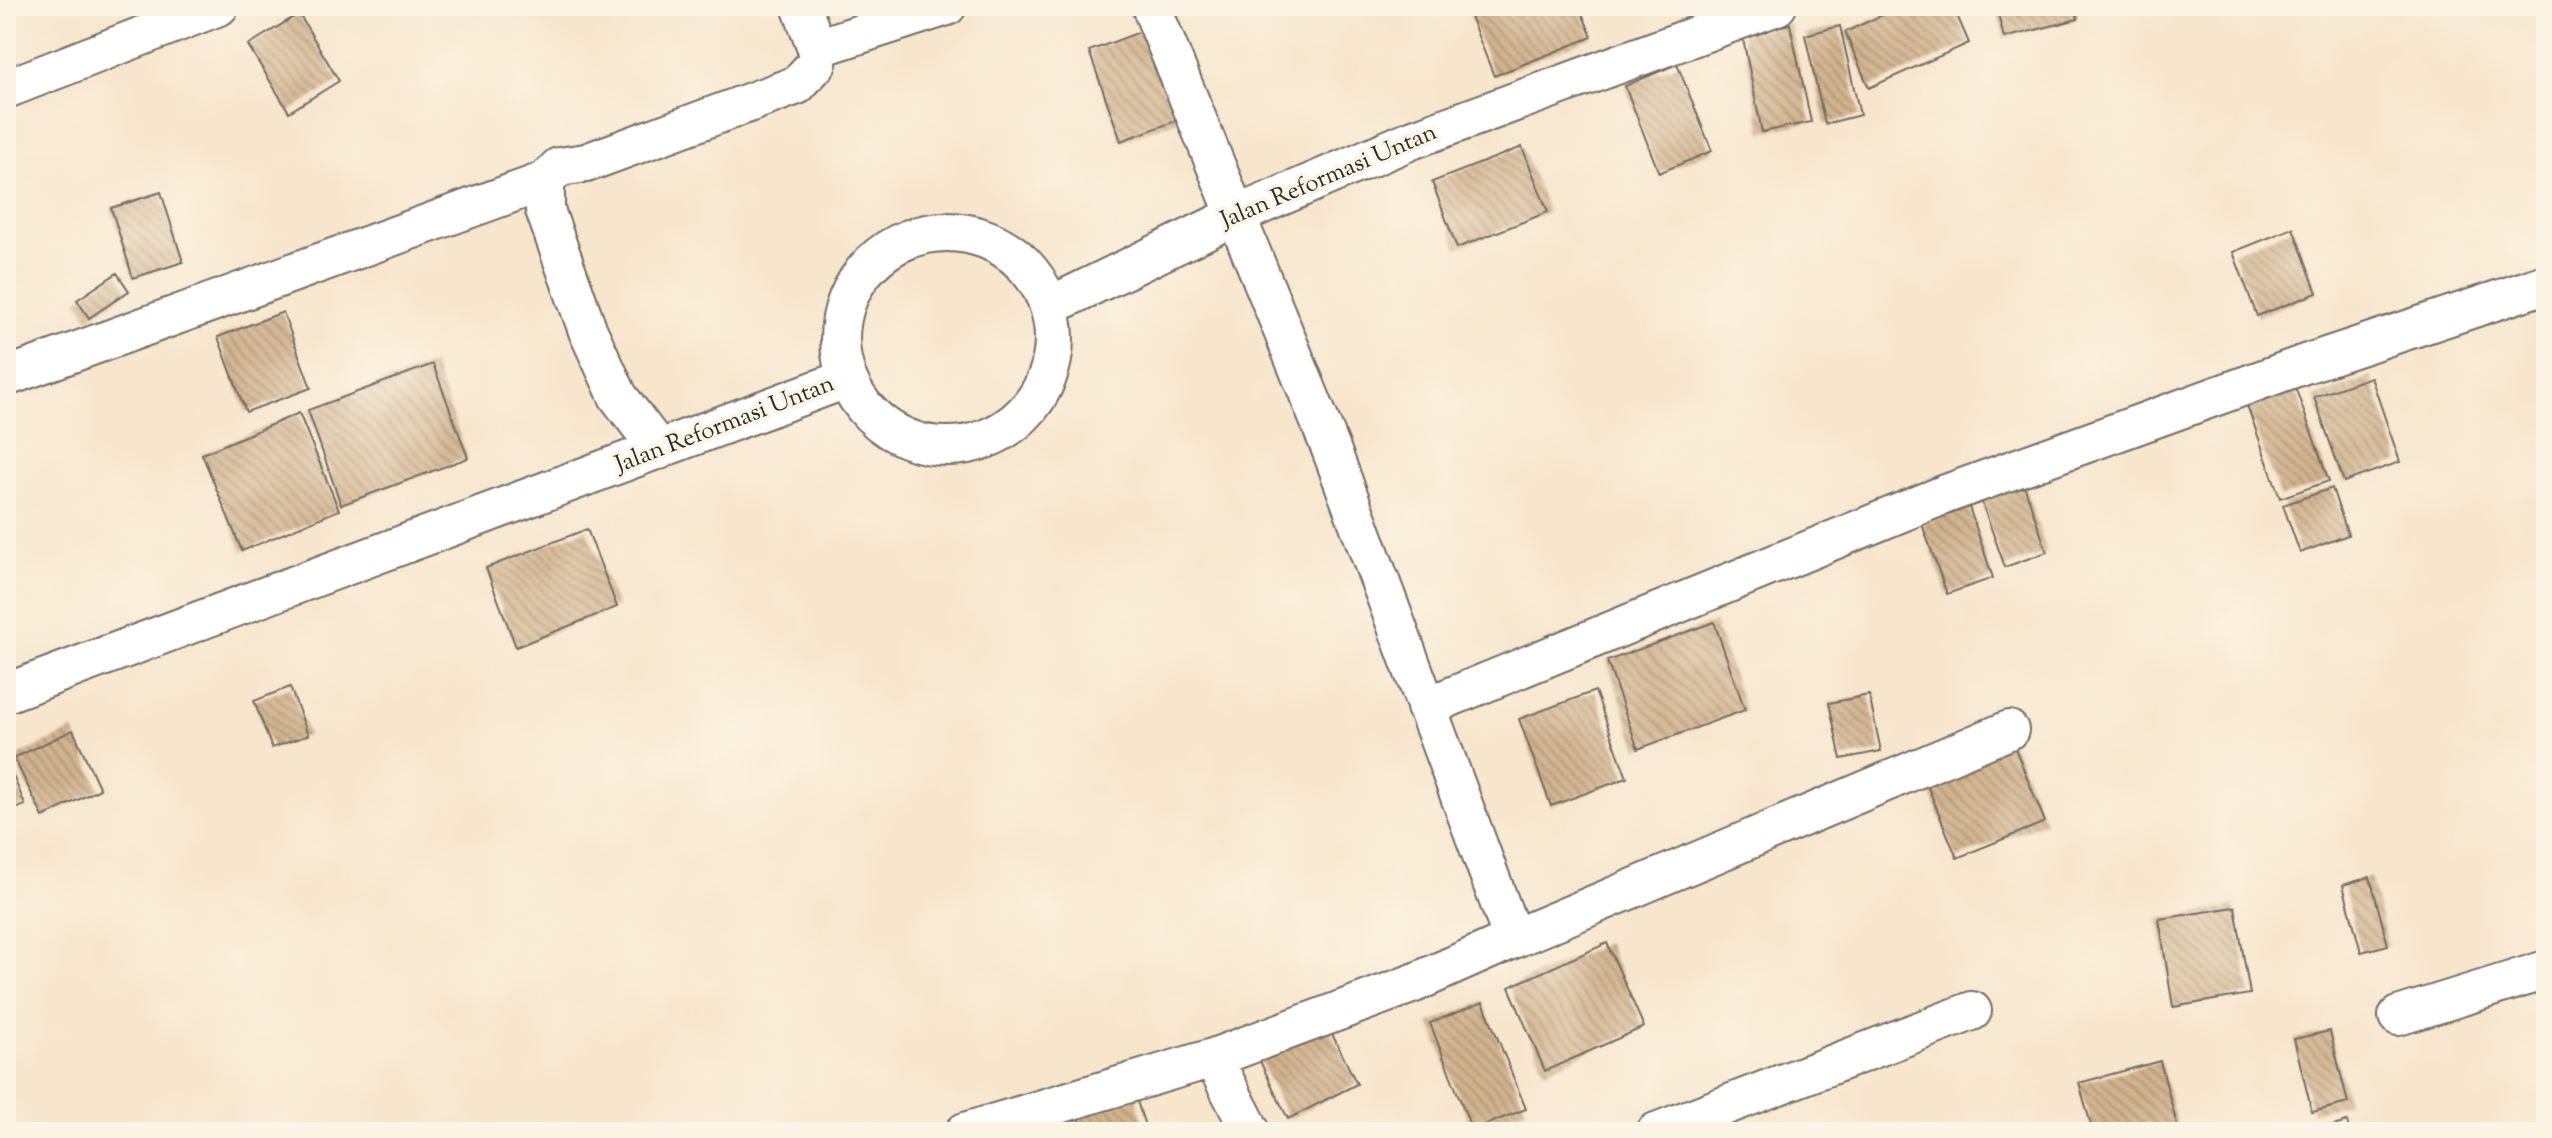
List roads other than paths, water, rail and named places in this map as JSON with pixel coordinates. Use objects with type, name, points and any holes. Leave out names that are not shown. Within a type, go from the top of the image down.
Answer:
[{"type":"street","points":[[6,89],[219,6]]},
{"type":"street","points":[[6,377],[545,181],[559,167],[586,163],[797,85],[817,63],[817,48],[801,6]]},
{"type":"street","points":[[817,48],[947,6]]},
{"type":"street","points":[[1151,6],[1174,69],[1237,215],[1331,449],[1513,939]]},
{"type":"street","name":"Jalan Reformasi Untan","points":[[6,693],[846,379],[868,413],[902,438],[942,447],[982,441],[1018,420],[1044,387],[1055,347],[1050,306],[1237,215],[1411,140],[1777,6]]},
{"type":"street","points":[[545,181],[545,210],[588,331],[618,396],[659,450]]},
{"type":"street","points":[[846,379],[839,336],[848,294],[874,259],[911,237],[954,231],[996,242],[1030,268],[1050,306]]},
{"type":"street","points":[[1426,707],[1946,494],[2305,364],[2546,284]]},
{"type":"street","points":[[965,1132],[1213,1058],[1414,983],[2009,730]]},
{"type":"street","points":[[2398,1016],[2546,970]]},
{"type":"street","points":[[1656,1132],[1972,1011]]},
{"type":"street","points":[[1213,1058],[1251,1132]]}]
